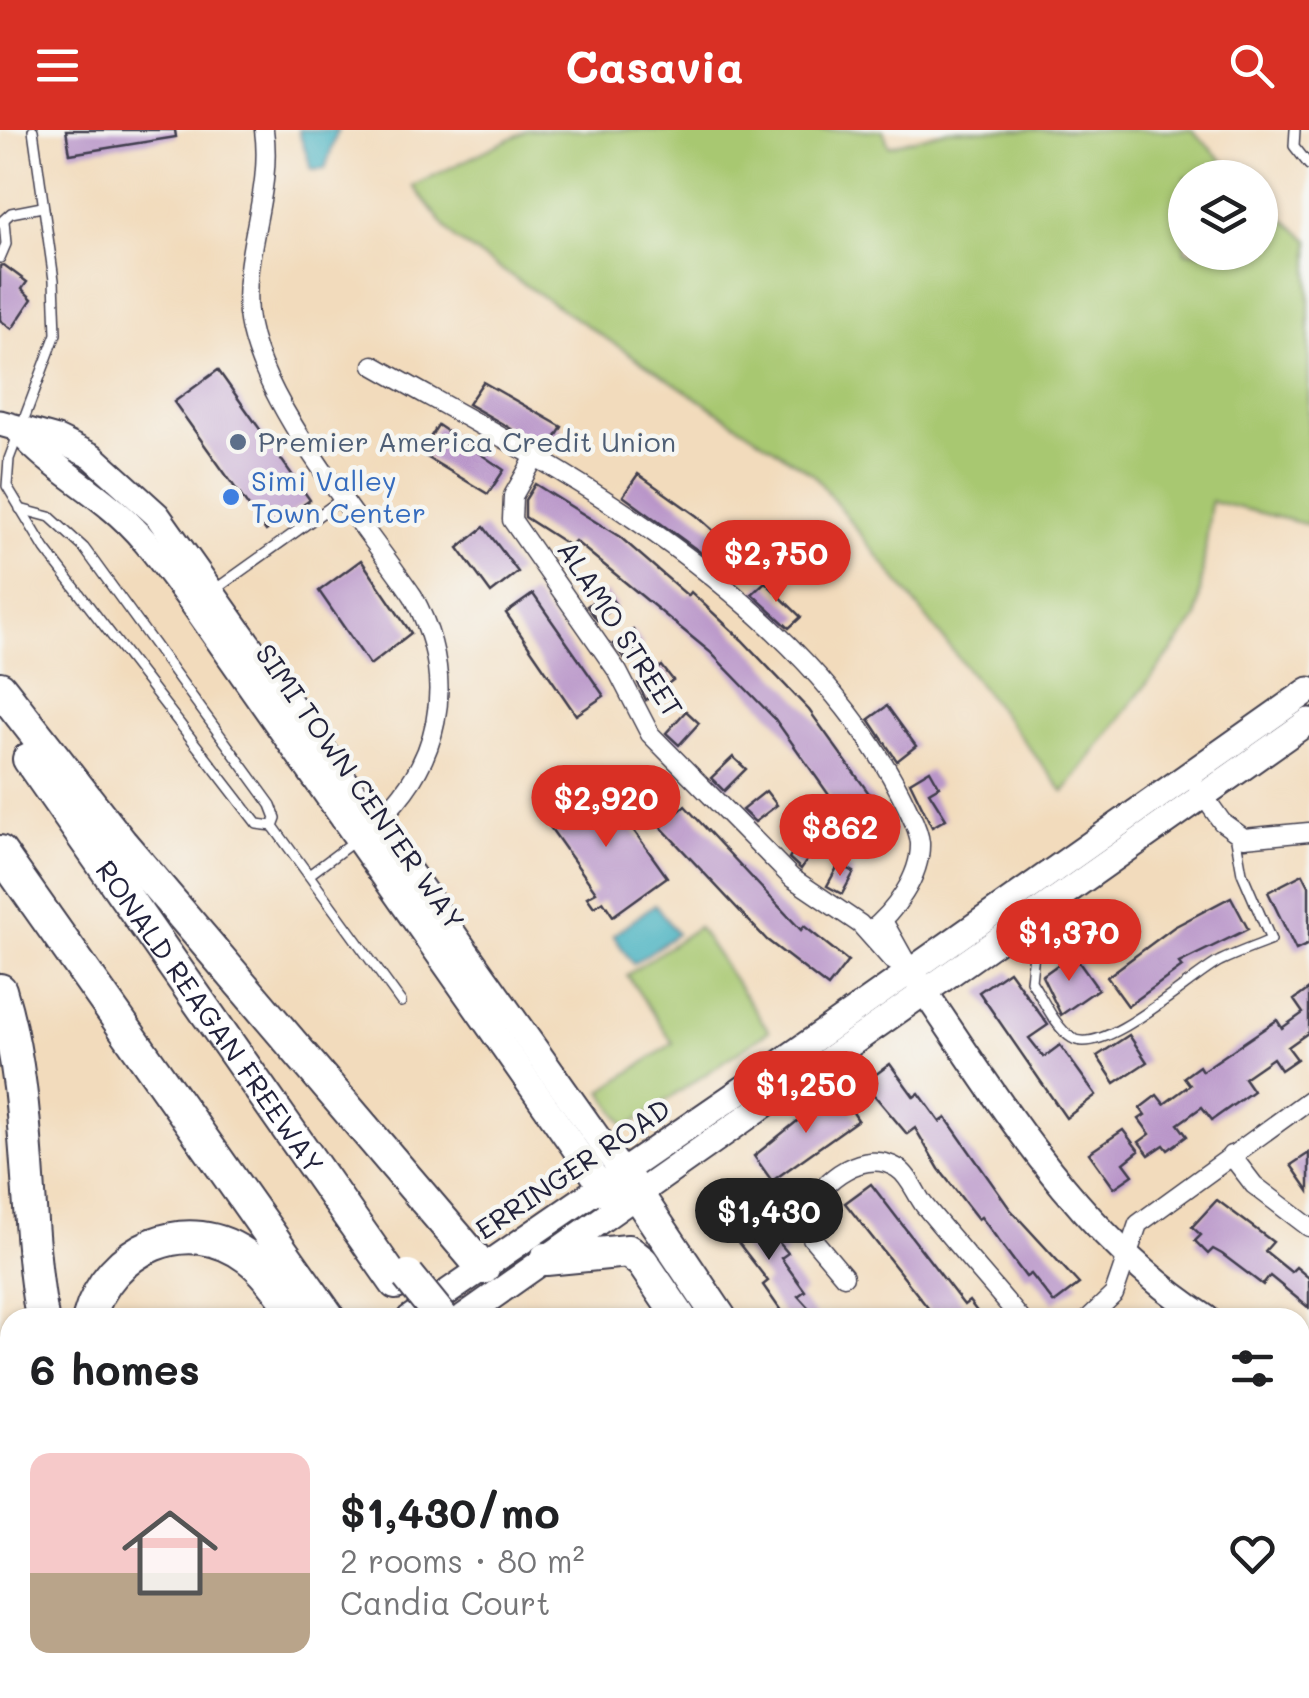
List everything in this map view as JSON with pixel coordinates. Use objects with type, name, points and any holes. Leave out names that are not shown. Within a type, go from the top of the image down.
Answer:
[{"type":"highway","points":[[0,688],[122,843],[482,1268]]},
{"type":"highway","name":"RONALD REAGAN FREEWAY","points":[[0,718],[307,1156],[402,1280]]},
{"type":"highway","points":[[0,852],[322,1308]]},
{"type":"highway","points":[[0,990],[26,1130],[34,1272],[40,1308]]},
{"type":"highway","points":[[620,1191],[712,1308]]},
{"type":"highway","points":[[93,1308],[103,1282],[117,1265],[136,1251],[190,1236],[248,1257],[291,1308]]},
{"type":"highway","points":[[546,1259],[628,1251],[642,1262],[673,1308]]},
{"type":"highway","points":[[402,1280],[415,1308]]},
{"type":"highway","points":[[402,1280],[431,1308]]},
{"type":"main road","name":"SIMI TOWN CENTER WAY","points":[[9,427],[46,461],[110,506],[204,599],[620,1191]]},
{"type":"main road","name":"ERRINGER ROAD","points":[[918,981],[1022,923],[1196,786],[1309,690]]},
{"type":"main road","name":"ERRINGER ROAD","points":[[424,1308],[482,1268],[620,1191],[1196,786],[1309,721]]},
{"type":"main road","name":"ALAMO STREET","points":[[918,981],[1026,1142],[1088,1220],[1193,1308]]},
{"type":"main road","name":"ERRINGER ROAD","points":[[476,1308],[546,1259],[620,1191]]},
{"type":"street","points":[[264,130],[266,173],[248,288],[251,328],[260,362],[279,403],[414,596],[428,622],[439,666],[440,709],[426,759],[367,830]]},
{"type":"street","points":[[374,365],[637,520],[728,591],[813,674],[888,767],[920,842],[918,864],[876,926]]},
{"type":"street","name":"ALAMO STREET","points":[[535,457],[512,496],[512,520],[618,672],[650,734],[792,878],[876,926],[892,960],[918,981]]},
{"type":"street","points":[[1196,786],[1234,833],[1256,838],[1309,832]]},
{"type":"street","points":[[1099,1308],[1114,1294],[1138,1224],[1309,1100]]},
{"type":"street","points":[[1230,1155],[1254,1185],[1309,1227]]},
{"type":"street","points":[[844,1276],[812,1238],[809,1209],[826,1184],[856,1164],[875,1160],[904,1173],[921,1201],[1012,1308]]},
{"type":"lane","points":[[33,130],[56,334],[9,427],[6,486],[20,510],[257,824],[272,826],[401,1002]]},
{"type":"lane","points":[[1295,130],[1294,146],[1309,165]]},
{"type":"lane","points":[[0,258],[6,244],[2,222],[11,213],[42,207]]},
{"type":"lane","points":[[204,599],[345,497]]},
{"type":"lane","points":[[20,510],[50,516],[84,548],[271,805],[276,818],[272,826]]},
{"type":"lane","points":[[309,874],[367,830]]},
{"type":"lane","points":[[1022,923],[1034,954],[1031,982],[1069,1038],[1082,1042],[1099,1038],[1141,1017],[1218,962],[1271,940],[1242,874],[1234,833]]},
{"type":"green space","points":[[528,130],[883,130],[889,146],[949,130],[1192,130],[1222,160],[1168,160],[1168,270],[1278,270],[1278,214],[1309,240],[1309,525],[1211,501],[1197,618],[1064,792],[814,475],[455,239],[413,186]]},
{"type":"green space","points":[[698,927],[769,1031],[626,1128],[602,1091],[673,1043],[627,975]]},
{"type":"water","points":[[298,130],[338,130],[325,169],[312,170]]},
{"type":"water","points":[[655,904],[677,934],[633,964],[613,935]]},
{"type":"building","points":[[66,130],[175,130],[176,137],[70,154]]},
{"type":"building","points":[[0,266],[27,282],[22,289],[32,299],[12,329],[0,320]]},
{"type":"building","points":[[218,370],[310,500],[266,531],[174,402]]},
{"type":"building","points":[[483,382],[562,427],[548,450],[468,404]]},
{"type":"building","points":[[438,425],[504,470],[488,494],[420,453]]},
{"type":"building","points":[[638,474],[697,516],[734,549],[718,565],[623,496]]},
{"type":"building","points":[[535,484],[620,537],[688,596],[691,592],[742,640],[809,710],[896,831],[868,850],[775,719],[710,652],[575,541],[570,546],[525,517],[525,500]]},
{"type":"building","points":[[484,527],[518,572],[491,593],[458,548]]},
{"type":"building","points":[[361,560],[411,633],[370,665],[319,591]]},
{"type":"building","points":[[765,582],[801,617],[789,628],[752,594]]},
{"type":"building","points":[[606,592],[617,606],[597,620],[587,606]]},
{"type":"building","points":[[533,594],[604,696],[576,715],[506,613]]},
{"type":"building","points":[[633,630],[643,645],[624,658],[613,644]]},
{"type":"building","points":[[662,666],[673,680],[646,700],[638,683]]},
{"type":"building","points":[[887,706],[916,746],[897,761],[869,719]]},
{"type":"building","points":[[686,711],[699,723],[679,745],[666,733]]},
{"type":"building","points":[[733,757],[746,769],[724,791],[711,778]]},
{"type":"building","points":[[930,770],[939,786],[929,792],[946,819],[932,827],[910,782]]},
{"type":"building","points":[[599,782],[667,877],[613,916],[603,901],[594,907],[587,897],[596,892],[545,820]]},
{"type":"building","points":[[766,791],[777,805],[755,822],[742,810]]},
{"type":"building","points":[[685,806],[801,930],[804,926],[848,961],[828,987],[767,940],[661,827]]},
{"type":"building","points":[[800,841],[814,850],[801,869],[789,858]]},
{"type":"building","points":[[839,864],[854,872],[842,894],[827,886]]},
{"type":"building","points":[[1303,874],[1309,886],[1309,944],[1296,950],[1268,892]]},
{"type":"building","points":[[1231,897],[1248,929],[1179,963],[1182,967],[1128,1006],[1107,977],[1174,927]]},
{"type":"building","points":[[1073,954],[1098,989],[1061,1015],[1042,976]]},
{"type":"building","points":[[1009,971],[1048,1025],[1029,1038],[1044,1057],[1060,1045],[1096,1095],[1066,1118],[979,992]]},
{"type":"building","points":[[1309,989],[1309,1032],[1288,1047],[1297,1059],[1281,1070],[1273,1058],[1244,1078],[1253,1091],[1212,1120],[1202,1107],[1178,1124],[1187,1136],[1168,1150],[1164,1145],[1149,1155],[1139,1142],[1150,1134],[1139,1119],[1145,1115],[1140,1108],[1157,1095],[1164,1104],[1190,1085],[1184,1077],[1199,1066],[1202,1071],[1277,1020],[1282,1028],[1303,1013],[1294,1000]]},
{"type":"building","points":[[1129,1035],[1147,1062],[1115,1083],[1097,1056]]},
{"type":"building","points":[[890,1064],[914,1097],[919,1093],[940,1122],[946,1118],[1010,1209],[1079,1284],[1054,1303],[1031,1274],[1026,1277],[939,1169],[915,1128],[907,1134],[864,1083]]},
{"type":"building","points":[[841,1094],[858,1120],[772,1181],[754,1156],[817,1105]]},
{"type":"building","points":[[1123,1130],[1139,1151],[1124,1163],[1133,1175],[1114,1188],[1089,1153]]},
{"type":"building","points":[[1309,1153],[1309,1191],[1291,1165]]},
{"type":"building","points":[[871,1184],[964,1305],[969,1301],[974,1308],[928,1308],[845,1203]]},
{"type":"building","points":[[1217,1200],[1273,1242],[1265,1251],[1291,1272],[1296,1267],[1309,1278],[1309,1308],[1270,1276],[1263,1285],[1222,1254],[1213,1249],[1208,1254],[1195,1241],[1201,1235],[1192,1227]]},
{"type":"building","points":[[747,1205],[788,1253],[781,1258],[805,1291],[798,1296],[809,1308],[779,1308],[763,1285],[768,1281],[723,1223]]},
{"type":"place","name":"Premier America Credit Union","points":[[238,442]]},
{"type":"place","name":"Simi Valley Town Center","points":[[231,497]]}]
